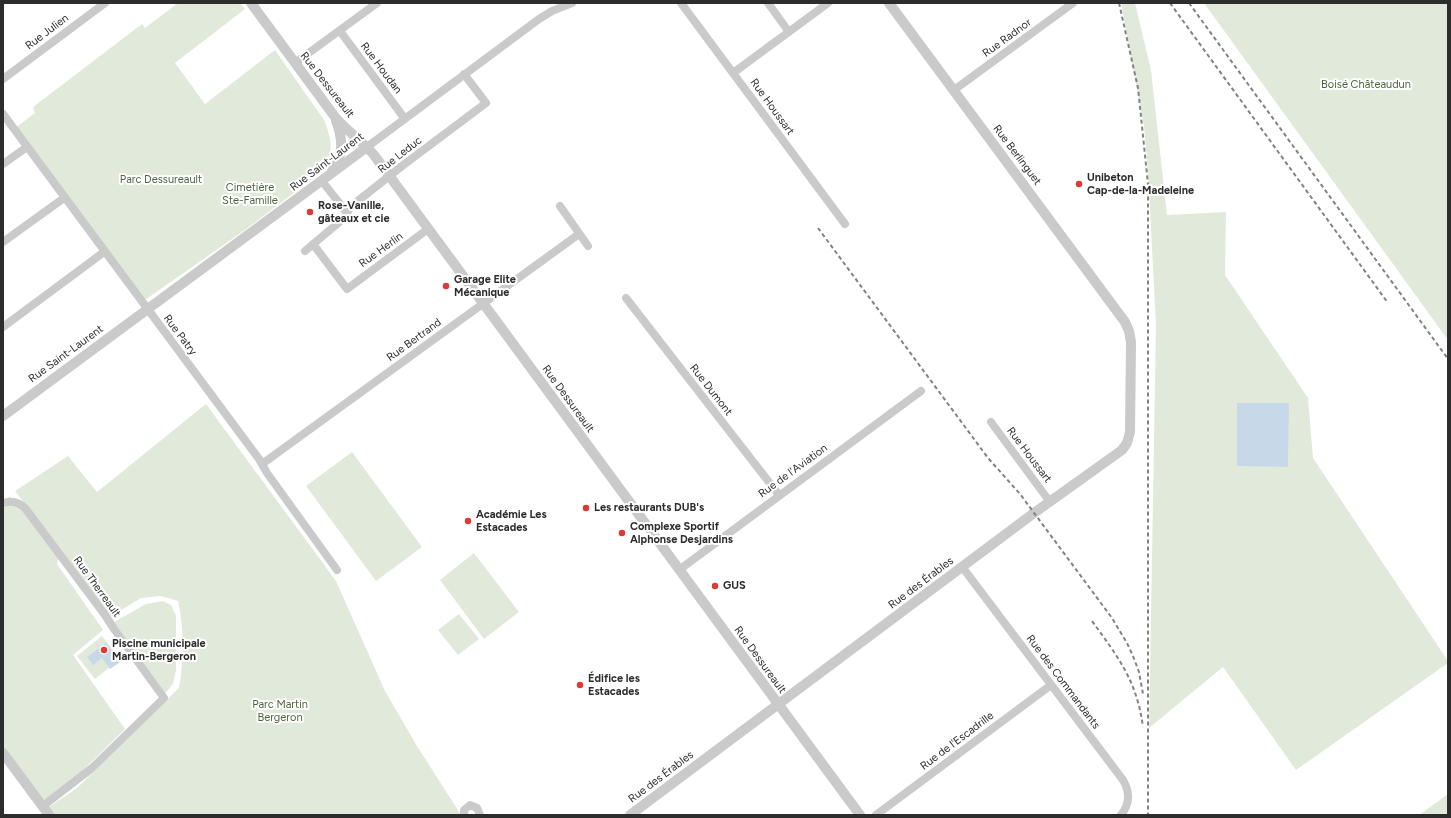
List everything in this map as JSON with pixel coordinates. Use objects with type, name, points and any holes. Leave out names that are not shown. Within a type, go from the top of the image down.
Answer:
[{"type":"street","name":"Rue Julien","points":[[3,79],[105,3]]},
{"type":"street","name":"Rue Dessureault","points":[[251,3],[335,117],[367,147],[390,177],[860,815]]},
{"type":"street","points":[[295,64],[377,3]]},
{"type":"street","name":"Rue Saint-Laurent","points":[[3,416],[539,19],[572,3]]},
{"type":"street","name":"Rue Houssart","points":[[681,3],[845,224]]},
{"type":"street","points":[[768,3],[789,32]]},
{"type":"street","points":[[733,73],[828,3]]},
{"type":"street","name":"Rue Berlinguet","points":[[889,3],[1125,322]]},
{"type":"street","name":"Rue Radnor","points":[[954,90],[1073,3]]},
{"type":"street","name":"Rue Houdan","points":[[340,31],[405,119]]},
{"type":"street","name":"Rue Leduc","points":[[305,251],[343,219],[350,208],[402,166],[486,103],[464,74]]},
{"type":"street","name":"Rue Patry","points":[[3,114],[262,464],[337,570]]},
{"type":"street","points":[[335,117],[341,136],[342,146],[338,162],[325,178],[347,213]]},
{"type":"street","points":[[3,164],[27,147]]},
{"type":"street","points":[[3,242],[64,198]]},
{"type":"street","points":[[560,206],[588,246]]},
{"type":"street","name":"Rue Herlin","points":[[313,244],[347,289],[428,229]]},
{"type":"street","name":"Rue Bertrand","points":[[262,464],[579,234]]},
{"type":"street","points":[[3,327],[104,252]]},
{"type":"street","name":"Rue Dumont","points":[[626,298],[779,495]]},
{"type":"street","name":"Rue des Érables","points":[[630,815],[1122,450],[1127,444],[1130,428],[1131,342],[1130,331],[1125,322]]},
{"type":"street","name":"Rue de l'Aviation","points":[[679,570],[921,391]]},
{"type":"street","name":"Rue Houssart","points":[[991,422],[1050,502]]},
{"type":"street","name":"Rue Therreault","points":[[3,504],[16,502],[25,508],[105,615],[164,698],[92,768],[43,806]]},
{"type":"street","name":"Rue des Commandants","points":[[962,568],[1125,784],[1128,792],[1128,801],[1121,815]]},
{"type":"street","name":"Rue de l'Escadrille","points":[[876,815],[1051,685]]},
{"type":"street","points":[[3,753],[49,815]]},
{"type":"street","points":[[464,815],[464,810],[470,805],[477,808],[480,815]]},
{"type":"green space","name":"Parc Dessureault","points":[[178,3],[240,3],[245,9],[175,63],[205,104],[275,50],[324,120],[331,147],[328,159],[320,173],[245,230],[142,302],[14,129],[35,113],[33,107],[142,24],[145,28]]},
{"type":"green space","points":[[1121,3],[1135,3],[1151,70],[1167,215],[1226,212],[1225,275],[1308,398],[1313,458],[1448,661],[1448,663],[1296,770],[1223,667],[1149,728],[1156,326],[1148,171],[1144,127]]},
{"type":"green space","name":"Boisé Châteaudun","points":[[1204,3],[1448,3],[1448,340]]},
{"type":"green space","name":"Parc Martin Bergeron","points":[[206,404],[336,581],[385,691],[417,746],[461,815],[46,815],[43,811],[77,788],[179,688],[181,678],[182,633],[178,601],[161,596],[141,598],[105,620],[59,554],[57,564],[103,630],[73,655],[125,729],[71,782],[39,804],[3,754],[3,501],[10,496],[13,504],[30,511],[15,491],[68,456],[97,492]]},
{"type":"green space","points":[[352,452],[422,547],[376,581],[306,486]]},
{"type":"green space","points":[[474,553],[519,612],[484,639],[440,580]]},
{"type":"green space","points":[[163,601],[171,605],[176,616],[176,670],[173,684],[162,697],[107,626],[146,604]]},
{"type":"green space","points":[[459,614],[479,639],[458,655],[438,630]]},
{"type":"green space","points":[[102,636],[120,659],[95,679],[77,656]]},
{"type":"green space","points":[[1448,794],[1448,815],[1419,815]]},
{"type":"water","points":[[1237,403],[1289,403],[1288,467],[1237,466]]},
{"type":"water","name":"Piscine municipale Martin-Bergeron","points":[[106,643],[120,662],[110,669],[102,658],[93,665],[87,657]]},
{"type":"railway","points":[[1119,3],[1138,88],[1148,184],[1148,815]]},
{"type":"railway","points":[[1170,3],[1388,303]]},
{"type":"railway","points":[[1189,3],[1448,359]]},
{"type":"railway","points":[[818,228],[988,458],[1020,494],[1112,618],[1133,656],[1139,672],[1143,694]]},
{"type":"railway","points":[[1092,621],[1125,670],[1136,696],[1143,727]]},
{"type":"place","name":"Unibeton Cap-de-la-Madeleine","points":[[1079,184]]},
{"type":"place","name":"Rose-Vanille, gâteaux et cie","points":[[310,212]]},
{"type":"place","name":"Garage Elite Mécanique","points":[[446,286]]},
{"type":"place","name":"Les restaurants DUB's","points":[[586,508]]},
{"type":"place","name":"Académie Les Estacades","points":[[468,521]]},
{"type":"place","name":"Complexe Sportif Alphonse Desjardins","points":[[622,533]]},
{"type":"place","name":"GUS","points":[[715,586]]},
{"type":"place","name":"Piscine municipale Martin-Bergeron","points":[[104,650]]},
{"type":"place","name":"Édifice les Estacades","points":[[580,685]]},
{"type":"park label","name":"Cimetière Ste-Famille","points":[[250,194]]}]
